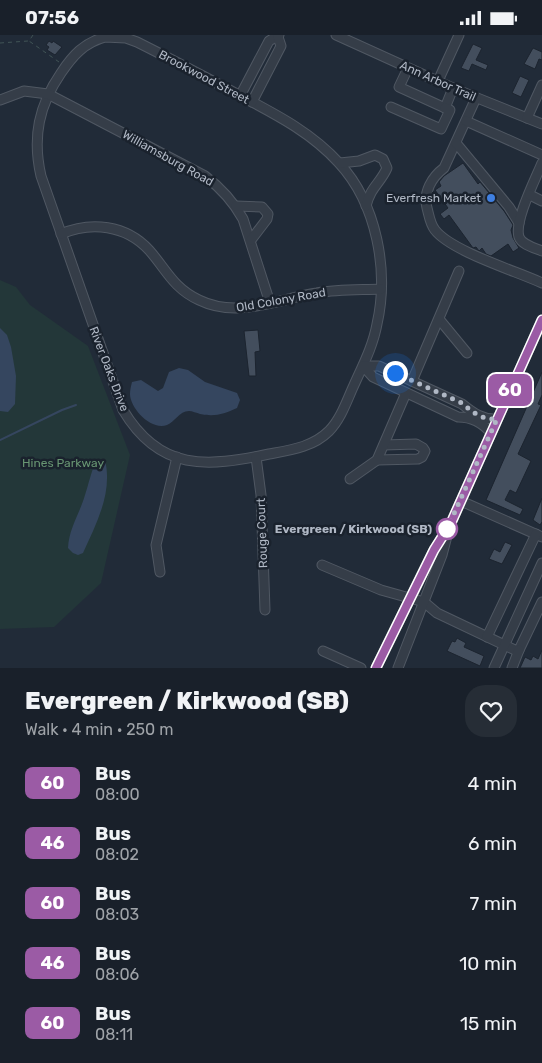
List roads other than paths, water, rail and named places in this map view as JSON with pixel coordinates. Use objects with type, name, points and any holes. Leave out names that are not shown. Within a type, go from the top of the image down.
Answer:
[{"type":"street","name":"Ann Arbor Trail","points":[[336,35],[476,98],[542,124]]},
{"type":"street","points":[[438,81],[458,35]]},
{"type":"street","name":"Brookwood Street","points":[[48,94],[79,50],[92,39],[116,36],[137,42],[299,127],[340,163],[366,206],[379,251],[382,289],[377,324],[363,366]]},
{"type":"street","points":[[240,96],[269,41],[278,36],[281,46],[252,102]]},
{"type":"street","points":[[391,107],[441,129],[450,110],[399,87],[408,68]]},
{"type":"street","points":[[527,117],[542,85]]},
{"type":"street","points":[[445,108],[453,88]]},
{"type":"street","name":"Williamsburg Road","points":[[0,100],[24,91],[48,94],[205,176],[222,189],[236,206],[250,240],[270,303]]},
{"type":"street","name":"River Oaks Drive","points":[[48,94],[38,123],[37,155],[41,176],[123,410],[133,426],[146,439],[161,450],[177,457],[191,461],[212,463],[256,457],[302,447],[323,436],[339,418],[363,366]]},
{"type":"street","points":[[476,98],[444,168],[436,174],[425,197],[431,224],[446,240],[494,265],[510,268],[542,283]]},
{"type":"street","points":[[466,121],[542,155]]},
{"type":"street","points":[[456,143],[509,207],[519,223]]},
{"type":"street","points":[[340,163],[359,161],[375,155],[383,159],[387,168],[383,176],[373,187],[366,206]]},
{"type":"street","points":[[542,163],[538,183],[530,195],[519,223],[519,237],[523,243],[542,251]]},
{"type":"street","points":[[530,195],[542,201]]},
{"type":"street","points":[[236,206],[262,207],[268,214],[264,224],[250,240]]},
{"type":"street","name":"Old Colony Road","points":[[61,234],[89,227],[118,230],[143,244],[173,282],[198,300],[216,307],[233,309],[252,307],[320,292],[382,289]]},
{"type":"street","points":[[412,381],[459,271]]},
{"type":"street","points":[[439,319],[467,353]]},
{"type":"street","points":[[376,668],[434,550],[451,523],[542,320]]},
{"type":"street","points":[[363,366],[379,366],[462,403],[471,412],[487,419],[497,419]]},
{"type":"street","points":[[363,366],[372,377],[458,417],[469,417],[484,425],[491,433]]},
{"type":"street","points":[[350,479],[377,460],[406,393]]},
{"type":"street","points":[[377,460],[418,459],[422,457],[424,451],[423,448],[416,444],[384,445]]},
{"type":"street","points":[[160,572],[156,545],[177,457]]},
{"type":"street","name":"Rouge Court","points":[[256,457],[261,495],[265,610]]},
{"type":"street","points":[[461,501],[539,536],[487,637]]},
{"type":"street","points":[[398,668],[442,555],[451,523]]},
{"type":"street","points":[[494,668],[542,563]]},
{"type":"street","points":[[322,565],[381,590],[424,602],[437,613],[504,645],[519,650]]},
{"type":"street","points":[[512,668],[542,602]]},
{"type":"street","points":[[323,651],[361,668]]},
{"type":"water","points":[[0,328],[7,335],[11,347],[16,376],[15,404],[8,412],[0,411]]},
{"type":"water","points":[[179,368],[188,370],[205,382],[237,393],[240,400],[237,408],[215,415],[186,411],[170,424],[161,426],[148,422],[137,412],[131,400],[132,382],[141,380],[158,391],[163,388],[169,372]]},
{"type":"water","points":[[105,460],[107,484],[102,508],[83,553],[78,555],[68,548],[70,534],[83,502],[96,461]]},
{"type":"waterway","points":[[0,440],[76,405]]},
{"type":"place","name":"Everfresh Market","points":[[491,198]]},
{"type":"place","name":"Evergreen / Kirkwood (SB)","points":[[447,529]]},
{"type":"park label","name":"Hines Parkway","points":[[63,463]]}]
